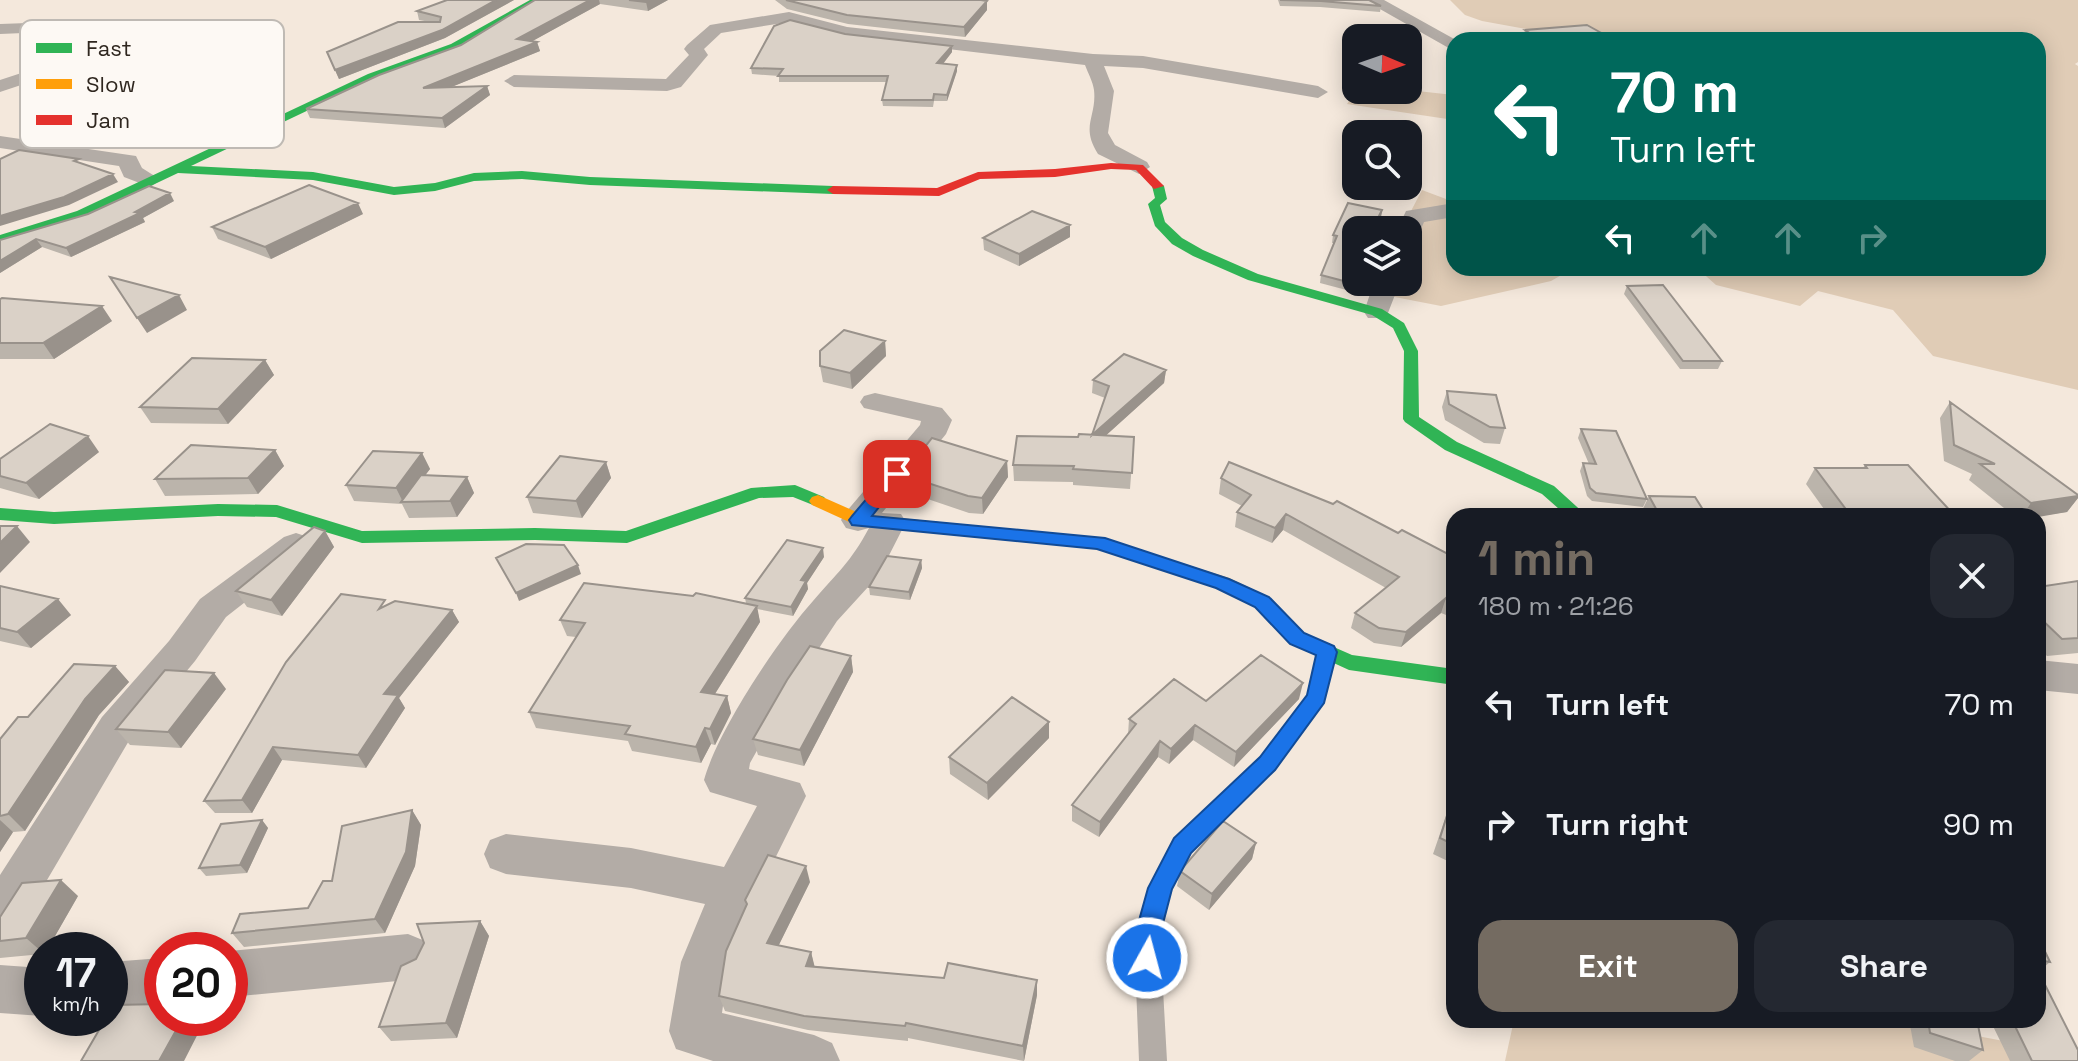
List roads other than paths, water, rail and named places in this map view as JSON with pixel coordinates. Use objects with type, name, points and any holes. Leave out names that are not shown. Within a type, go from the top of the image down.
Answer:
[{"type":"street","points":[[284,117],[372,76],[454,46],[536,0]]},
{"type":"street","points":[[766,0],[789,17],[846,32],[1093,60],[1143,62],[1277,91],[1318,92]]},
{"type":"street","points":[[1372,0],[1446,42]]},
{"type":"street","points":[[514,81],[667,85],[674,83],[699,55],[693,49],[697,43],[716,29],[789,17]]},
{"type":"street","points":[[0,29],[20,28]]},
{"type":"street","points":[[1093,60],[1104,91],[1098,133],[1106,149],[1139,167],[1160,188],[1161,199],[1154,204],[1159,223],[1177,241],[1253,277],[1377,312],[1399,326],[1411,351],[1411,419],[1420,428],[1451,446],[1548,490],[1569,508]]},
{"type":"street","points":[[0,86],[20,79]]},
{"type":"street","points":[[0,142],[20,145]]},
{"type":"street","points":[[40,148],[128,161],[132,172],[150,180]]},
{"type":"street","points":[[0,239],[81,214],[219,148]]},
{"type":"street","points":[[174,169],[313,176],[394,191],[435,187],[474,177],[522,175],[590,181],[921,193],[939,192],[978,176],[1055,173],[1111,166],[1139,167]]},
{"type":"street","points":[[1414,216],[1446,211]]},
{"type":"street","points":[[1377,312],[1382,296]]},
{"type":"street","points":[[814,1061],[694,1031],[705,962],[736,890],[785,796],[725,780],[730,761],[774,684],[824,612],[867,566],[874,521],[935,427],[937,420],[931,414],[875,402]]},
{"type":"street","points":[[0,514],[54,518],[218,510],[277,511],[362,537],[535,534],[627,537],[757,492],[795,491],[874,521],[1099,543],[1222,583],[1262,602],[1297,638],[1349,662],[1446,676]]},
{"type":"street","points":[[0,916],[116,728],[182,651],[213,608],[318,526]]},
{"type":"street","points":[[2046,676],[2078,679]]},
{"type":"street","points":[[506,854],[631,868],[736,890]]},
{"type":"street","points":[[248,972],[408,957]]},
{"type":"street","points":[[0,989],[24,991]]},
{"type":"lane","points":[[1153,1061],[1147,935],[1160,888],[1183,846],[1268,763],[1317,697],[1327,652]]}]
